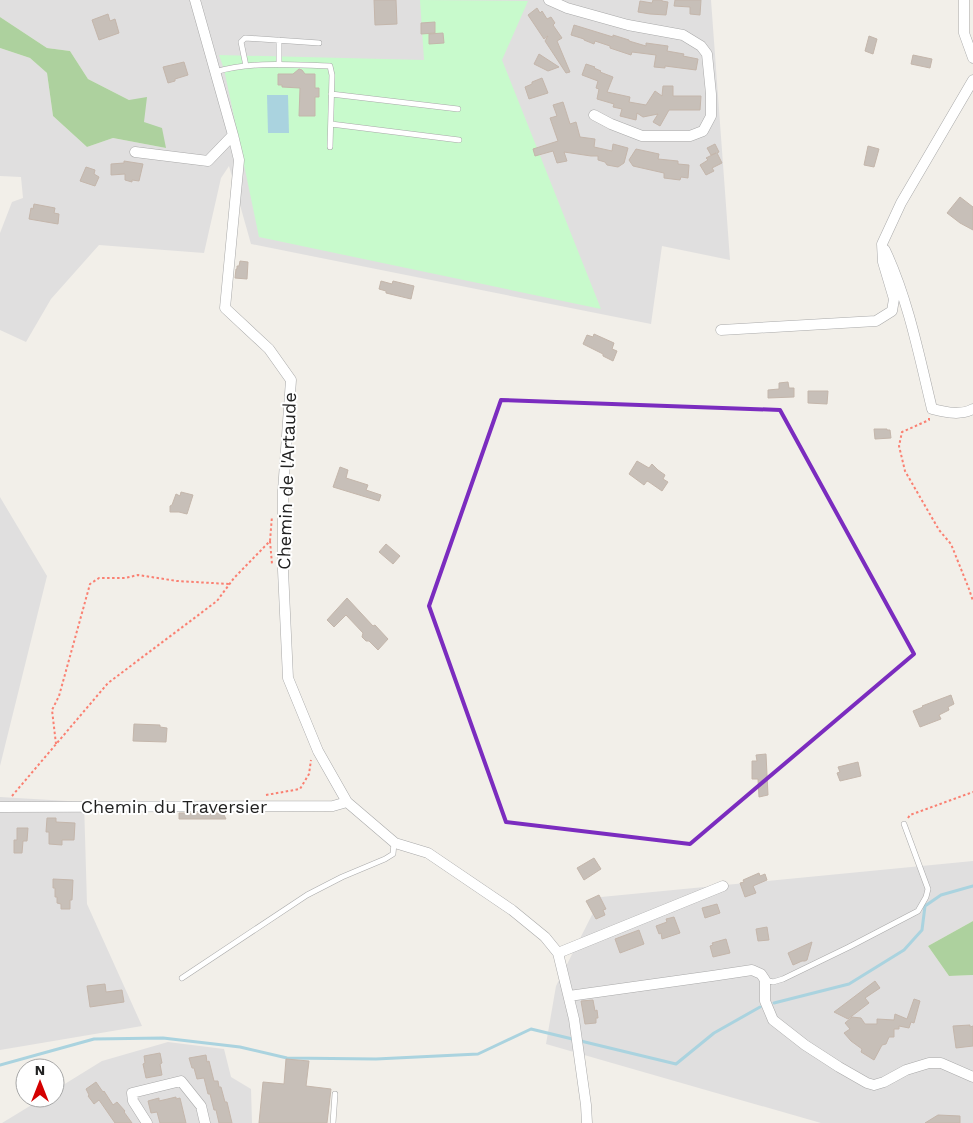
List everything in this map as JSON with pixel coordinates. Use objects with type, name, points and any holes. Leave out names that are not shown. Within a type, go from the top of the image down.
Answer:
[{"type":"street","name":"Chemin de l'Artaude","points":[[195,0],[239,160],[225,308],[270,349],[291,380],[283,491],[288,678],[318,752],[347,802]]},
{"type":"street","points":[[549,0],[567,8],[628,25],[683,35],[701,46],[707,54],[711,94],[710,116],[703,131],[690,136],[642,136],[594,115]]},
{"type":"street","points":[[964,0],[964,33],[973,58]]},
{"type":"street","points":[[721,330],[876,321],[892,311],[894,299],[883,262],[882,244],[900,204],[973,80]]},
{"type":"street","points":[[135,152],[208,161],[233,135]]},
{"type":"street","points":[[882,244],[892,265],[909,316],[932,409],[950,414],[973,409]]},
{"type":"street","points":[[347,802],[394,843],[428,853],[512,910],[545,937],[558,953],[574,1019],[587,1123]]},
{"type":"street","name":"Chemin du Traversier","points":[[1,807],[333,806],[347,802]]},
{"type":"street","points":[[558,953],[723,886]]},
{"type":"street","points":[[569,996],[752,970],[761,974],[765,980],[765,1001],[773,1020],[812,1050],[867,1083],[874,1085],[884,1082],[906,1070],[941,1063],[973,1077]]},
{"type":"street","points":[[148,1123],[133,1101],[132,1093],[181,1081],[201,1106],[205,1123]]},
{"type":"lane","points":[[246,66],[241,42],[244,38],[319,42]]},
{"type":"lane","points":[[279,40],[279,65]]},
{"type":"lane","points":[[215,72],[246,66],[330,66],[332,75],[330,148]]},
{"type":"lane","points":[[332,94],[458,109]]},
{"type":"lane","points":[[331,124],[459,140]]},
{"type":"lane","points":[[765,980],[773,982],[783,979],[858,943],[918,911],[928,889],[904,824]]},
{"type":"lane","points":[[182,978],[307,895],[342,876],[385,859],[392,854],[394,843]]},
{"type":"lane","points":[[333,1123],[335,1094]]},
{"type":"path","points":[[932,409],[929,420],[902,432],[899,446],[905,471],[939,530],[951,544],[970,589],[973,601]]},
{"type":"path","points":[[272,514],[270,541],[272,571]]},
{"type":"path","points":[[1,807],[108,683],[217,600],[234,578],[270,541]]},
{"type":"path","points":[[56,744],[52,710],[59,696],[90,584],[99,578],[126,578],[138,575],[177,581],[229,584]]},
{"type":"path","points":[[260,796],[300,789],[309,774],[312,754]]},
{"type":"path","points":[[904,824],[910,816],[973,792]]},
{"type":"highlighted area","points":[[501,400],[780,410],[914,654],[690,844],[506,822],[429,606]]},
{"type":"shaded area","points":[[0,0],[711,0],[730,260],[662,246],[651,324],[251,244],[229,166],[221,178],[204,253],[99,245],[51,299],[26,342],[0,330],[0,233],[12,202],[23,198],[21,177],[0,176],[0,48],[30,58],[47,73],[53,116],[87,147],[113,138],[166,148],[144,122],[129,100],[88,79],[70,51],[47,48],[0,17]]},
{"type":"shaded area","points":[[0,497],[47,576],[0,766]]},
{"type":"shaded area","points":[[0,797],[84,802],[87,904],[142,1026],[0,1050]]},
{"type":"shaded area","points":[[973,861],[973,921],[928,946],[949,976],[973,975],[973,1123],[821,1123],[546,1044],[556,986],[601,897]]},
{"type":"shaded area","points":[[168,1042],[224,1049],[231,1077],[251,1089],[252,1123],[2,1123],[27,1108],[65,1108],[65,1084],[102,1061]]},
{"type":"green space","points":[[420,0],[528,1],[502,60],[601,309],[259,237],[224,69],[219,55],[424,60]]},
{"type":"green space","points":[[0,17],[47,48],[70,51],[88,79],[129,100],[147,97],[144,122],[162,128],[166,148],[113,138],[87,147],[53,116],[47,73],[30,58],[0,48]]},
{"type":"green space","points":[[973,921],[973,975],[949,976],[928,946]]},
{"type":"water","points":[[267,95],[288,95],[289,133],[268,133]]},
{"type":"building","points":[[374,0],[396,0],[397,24],[375,25]]},
{"type":"building","points":[[653,0],[668,2],[666,15],[638,12],[640,1],[652,3]]},
{"type":"building","points":[[675,0],[701,0],[700,15],[690,14],[690,7],[674,6]]},
{"type":"building","points":[[537,8],[540,13],[542,11],[547,19],[551,17],[555,23],[553,25],[562,38],[557,41],[570,72],[566,73],[545,41],[548,36],[544,39],[528,15]]},
{"type":"building","points":[[108,14],[110,21],[115,19],[119,33],[99,40],[92,20]]},
{"type":"building","points":[[435,22],[435,33],[421,34],[421,23]]},
{"type":"building","points":[[574,25],[646,46],[646,43],[668,46],[667,51],[698,59],[696,70],[665,66],[665,68],[654,67],[656,55],[632,52],[631,55],[595,41],[594,44],[571,35]]},
{"type":"building","points":[[443,33],[444,43],[429,44],[429,34]]},
{"type":"building","points":[[869,36],[877,39],[873,54],[865,51]]},
{"type":"building","points":[[539,54],[559,67],[548,71],[534,64]]},
{"type":"building","points":[[913,55],[932,59],[930,68],[911,64]]},
{"type":"building","points":[[184,62],[188,75],[168,83],[163,67]]},
{"type":"building","points":[[586,64],[613,77],[607,92],[630,97],[629,102],[646,105],[655,91],[662,96],[663,86],[673,86],[673,96],[701,96],[700,110],[669,110],[660,126],[653,122],[658,114],[643,117],[637,113],[636,120],[620,116],[622,109],[613,107],[614,104],[597,99],[599,89],[596,88],[598,81],[582,75]]},
{"type":"building","points":[[299,69],[305,74],[315,74],[315,88],[319,88],[319,97],[315,97],[315,116],[299,116],[300,88],[278,85],[278,74],[293,74]]},
{"type":"building","points":[[542,78],[548,93],[529,99],[525,87]]},
{"type":"building","points":[[563,102],[570,124],[576,122],[580,137],[595,139],[594,147],[612,151],[613,144],[628,148],[624,163],[618,167],[607,165],[605,162],[598,160],[598,156],[564,152],[567,161],[557,163],[553,151],[535,156],[533,149],[558,141],[550,118],[557,116],[553,105]]},
{"type":"building","points":[[715,144],[722,163],[712,168],[714,171],[706,175],[700,165],[708,160],[706,158],[716,153],[711,155],[707,148]]},
{"type":"building","points":[[868,146],[879,149],[874,167],[864,165]]},
{"type":"building","points":[[636,149],[659,154],[658,159],[678,161],[678,164],[689,165],[688,178],[681,177],[680,180],[664,178],[664,173],[633,166],[629,160]]},
{"type":"building","points":[[124,161],[143,164],[139,181],[125,180],[125,174],[111,175],[111,164],[124,163]]},
{"type":"building","points":[[86,167],[95,170],[94,174],[99,177],[95,186],[80,181]]},
{"type":"building","points":[[960,197],[973,207],[973,230],[947,213]]},
{"type":"building","points":[[34,204],[55,208],[54,213],[59,214],[58,224],[29,219],[31,208],[33,209]]},
{"type":"building","points":[[240,261],[248,262],[247,279],[235,278],[236,269]]},
{"type":"building","points":[[381,281],[392,284],[393,281],[414,286],[411,299],[386,293],[386,291],[379,289]]},
{"type":"building","points":[[594,334],[614,343],[612,349],[617,351],[613,361],[583,344],[587,335],[593,337]]},
{"type":"building","points":[[788,382],[789,388],[794,388],[794,397],[768,398],[768,390],[779,389],[779,383]]},
{"type":"building","points":[[808,391],[828,391],[827,404],[808,403]]},
{"type":"building","points":[[874,429],[890,430],[891,438],[875,439]]},
{"type":"building","points":[[637,461],[649,468],[652,464],[665,475],[663,479],[668,482],[662,491],[647,481],[644,485],[629,474]]},
{"type":"building","points":[[340,467],[348,470],[346,478],[368,485],[366,490],[381,495],[379,501],[333,487]]},
{"type":"building","points":[[181,492],[193,495],[187,514],[170,512],[170,506],[176,494],[180,496]]},
{"type":"building","points":[[386,544],[400,556],[393,564],[379,552]]},
{"type":"building","points":[[347,598],[388,639],[378,650],[362,637],[363,633],[346,615],[334,627],[327,620]]},
{"type":"building","points":[[951,695],[954,704],[948,707],[949,710],[939,715],[941,719],[920,727],[913,711]]},
{"type":"building","points":[[134,724],[160,725],[160,727],[167,728],[166,742],[133,741]]},
{"type":"building","points":[[766,754],[768,795],[759,797],[758,779],[752,779],[752,761],[757,761],[756,755]]},
{"type":"building","points":[[858,762],[861,776],[840,781],[837,773],[840,772],[838,767]]},
{"type":"building","points":[[179,813],[223,813],[226,819],[179,819]]},
{"type":"building","points":[[47,818],[56,818],[56,822],[75,823],[74,840],[62,840],[62,845],[49,844],[49,832],[46,832]]},
{"type":"building","points":[[17,828],[28,828],[27,841],[23,841],[22,853],[14,853],[14,840],[17,840]]},
{"type":"building","points":[[594,858],[601,869],[584,880],[577,868]]},
{"type":"building","points":[[759,873],[760,876],[765,874],[767,880],[753,886],[756,893],[745,897],[740,883]]},
{"type":"building","points":[[53,879],[73,880],[70,909],[61,909],[61,904],[57,903]]},
{"type":"building","points":[[599,895],[606,909],[603,910],[605,915],[596,919],[586,901]]},
{"type":"building","points":[[717,904],[720,913],[705,918],[702,908]]},
{"type":"building","points":[[674,917],[680,933],[662,939],[661,933],[659,934],[656,926],[667,922],[666,919]]},
{"type":"building","points":[[767,927],[769,940],[758,941],[756,929]]},
{"type":"building","points":[[639,930],[644,944],[620,953],[615,939]]},
{"type":"building","points":[[726,939],[730,953],[713,957],[710,946],[713,945],[712,943]]},
{"type":"building","points":[[812,942],[807,960],[793,965],[788,953]]},
{"type":"building","points":[[875,981],[880,988],[865,998],[869,1003],[848,1019],[834,1012]]},
{"type":"building","points":[[105,984],[106,992],[122,990],[124,1002],[90,1007],[87,986]]},
{"type":"building","points":[[914,999],[920,1001],[914,1023],[911,1022],[909,1028],[899,1026],[899,1029],[894,1029],[894,1037],[889,1037],[886,1044],[882,1045],[874,1060],[861,1052],[862,1049],[844,1033],[850,1029],[845,1023],[852,1017],[861,1018],[865,1024],[877,1024],[877,1019],[894,1020],[895,1014],[907,1019]]},
{"type":"building","points":[[593,1000],[598,1018],[596,1018],[596,1023],[585,1024],[581,1001]]},
{"type":"building","points":[[970,1025],[970,1027],[973,1026],[973,1046],[956,1048],[953,1026]]},
{"type":"building","points":[[160,1053],[162,1075],[146,1078],[143,1064],[145,1063],[144,1056]]},
{"type":"building","points":[[206,1055],[214,1081],[218,1081],[225,1102],[227,1102],[232,1123],[219,1123],[204,1078],[197,1079],[194,1068],[192,1068],[189,1058]]},
{"type":"building","points":[[286,1059],[309,1061],[306,1086],[331,1089],[327,1123],[259,1123],[263,1082],[284,1084]]},
{"type":"building","points":[[96,1082],[113,1105],[117,1102],[125,1111],[132,1123],[115,1123],[99,1100],[94,1104],[88,1096],[86,1089]]},
{"type":"building","points":[[176,1097],[176,1099],[180,1098],[186,1123],[160,1123],[157,1112],[151,1113],[148,1101],[159,1098],[159,1101]]},
{"type":"building","points":[[938,1115],[960,1116],[960,1123],[925,1123]]},
{"type":"waterway","points":[[774,1003],[849,984],[904,950],[922,930],[925,906],[941,895],[973,886]]},
{"type":"waterway","points":[[0,1065],[94,1039],[163,1038],[240,1047],[287,1058],[376,1059],[478,1054],[531,1029],[676,1064],[714,1033],[760,1007]]}]
